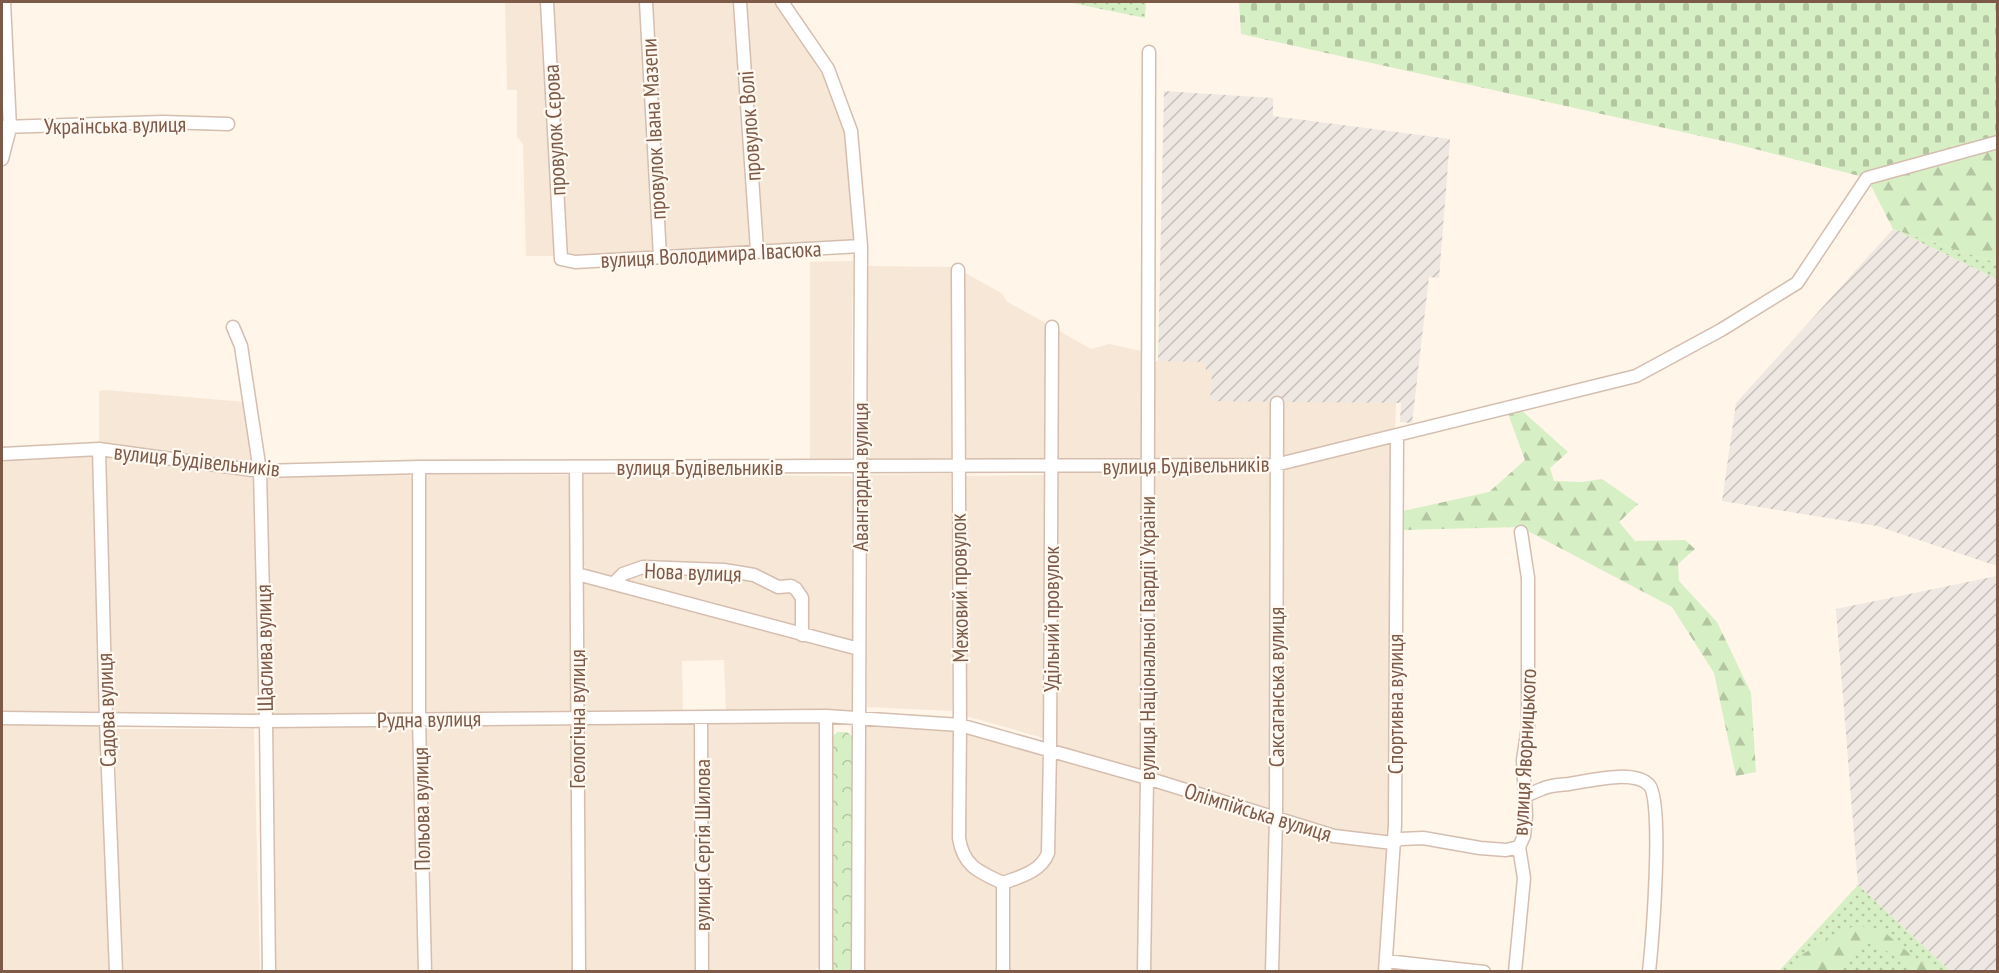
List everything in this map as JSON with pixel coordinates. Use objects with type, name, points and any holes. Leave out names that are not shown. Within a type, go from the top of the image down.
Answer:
[{"type":"street","points":[[2,159],[6,128],[4,2]]},
{"type":"street","name":"провулок Сєрова","points":[[547,2],[561,259]]},
{"type":"street","name":"провулок Івана Мазепи","points":[[646,2],[660,257]]},
{"type":"street","name":"провулок Волі","points":[[740,2],[758,250]]},
{"type":"street","name":"Авангардна вулиця","points":[[782,2],[828,69],[851,131],[861,246],[858,972]]},
{"type":"street","name":"вулиця Національної Гвардії України","points":[[1144,972],[1147,778],[1149,51]]},
{"type":"street","name":"Українська вулиця","points":[[6,128],[163,122],[228,124]]},
{"type":"street","name":"вулиця Будівельників","points":[[2,454],[99,449],[260,471],[418,467],[1275,465],[1636,376],[1721,330],[1797,283],[1867,178],[1998,142]]},
{"type":"street","name":"вулиця Володимира Івасюка","points":[[561,259],[575,262],[861,246]]},
{"type":"street","name":"Межовий провулок","points":[[958,270],[960,725],[958,838],[961,852],[971,866],[1003,884]]},
{"type":"street","name":"Щаслива вулиця","points":[[234,327],[241,346],[260,471],[269,972]]},
{"type":"street","name":"Удільний провулок","points":[[1003,884],[1037,868],[1048,853],[1052,327]]},
{"type":"street","name":"Саксаганська вулиця","points":[[1272,972],[1276,818],[1275,465],[1277,403]]},
{"type":"street","name":"Спортивна вулиця","points":[[1385,966],[1395,825],[1397,435]]},
{"type":"street","name":"Садова вулиця","points":[[99,449],[106,721],[116,972]]},
{"type":"street","name":"Польова вулиця","points":[[418,467],[419,719],[425,972]]},
{"type":"street","name":"Геологічна вулиця","points":[[576,468],[579,972]]},
{"type":"street","name":"вулиця Яворницького","points":[[1515,972],[1524,879],[1519,847],[1524,836],[1523,759],[1528,727],[1528,578],[1521,532]]},
{"type":"street","name":"Нова вулиця","points":[[614,583],[628,572],[643,567],[724,570],[754,575],[770,585],[791,586],[796,589],[802,598],[802,635]]},
{"type":"street","name":"Нова вулиця","points":[[577,574],[859,649]]},
{"type":"street","points":[[826,716],[826,972]]},
{"type":"street","name":"Олімпійська вулиця","points":[[858,717],[960,725],[1147,778],[1334,836],[1393,843],[1400,839],[1423,838],[1506,850],[1519,847]]},
{"type":"street","name":"Рудна вулиця","points":[[2,718],[266,722],[858,717]]},
{"type":"street","name":"вулиця Сергія Шилова","points":[[701,718],[702,972]]},
{"type":"street","points":[[1525,796],[1544,788],[1622,777],[1639,780],[1649,785],[1654,795],[1656,855],[1655,913],[1649,972]]},
{"type":"street","points":[[1003,884],[1003,972]]},
{"type":"street","points":[[1385,966],[1484,972]]},
{"type":"shaded area","points":[[505,2],[544,2],[558,256],[526,256],[523,144],[517,137],[517,90],[507,90]]},
{"type":"shaded area","points":[[549,2],[642,2],[655,253],[567,259]]},
{"type":"shaded area","points":[[649,2],[738,2],[754,246],[669,254],[665,251]]},
{"type":"shaded area","points":[[743,2],[774,2],[816,63],[835,100],[848,143],[856,241],[763,248]]},
{"type":"shaded area","points":[[1164,91],[1273,98],[1273,116],[1450,139],[1439,278],[1429,277],[1412,423],[1400,422],[1401,403],[1210,401],[1212,370],[1206,370],[1206,362],[1158,361]]},
{"type":"shaded area","points":[[1893,229],[1997,279],[1997,566],[1877,526],[1722,501],[1736,403]]},
{"type":"shaded area","points":[[853,261],[851,461],[810,461],[810,262]]},
{"type":"shaded area","points":[[865,266],[955,267],[954,462],[870,463],[865,460]]},
{"type":"shaded area","points":[[960,270],[1003,294],[1006,301],[1051,326],[1049,459],[965,463]]},
{"type":"shaded area","points":[[1054,328],[1091,349],[1109,344],[1145,352],[1144,456],[1141,461],[1056,461]]},
{"type":"shaded area","points":[[1152,361],[1207,361],[1212,370],[1210,401],[1275,401],[1274,455],[1271,460],[1155,461],[1153,458]]},
{"type":"shaded area","points":[[99,391],[245,402],[253,458],[245,462],[99,443]]},
{"type":"shaded area","points":[[1279,401],[1396,403],[1395,429],[1394,432],[1282,460]]},
{"type":"shaded area","points":[[1387,441],[1391,443],[1392,831],[1388,839],[1339,834],[1281,819],[1279,468]]},
{"type":"shaded area","points":[[94,456],[100,715],[2,713],[2,458]]},
{"type":"shaded area","points":[[105,458],[251,474],[255,477],[262,712],[259,716],[111,714]]},
{"type":"shaded area","points":[[1156,470],[1271,470],[1274,805],[1270,811],[1153,776],[1153,472]]},
{"type":"shaded area","points":[[1055,471],[1142,471],[1144,765],[1141,771],[1055,749]]},
{"type":"shaded area","points":[[406,473],[414,478],[414,715],[272,716],[269,713],[266,483],[268,478],[273,475]]},
{"type":"shaded area","points":[[582,474],[850,476],[855,484],[854,642],[807,634],[801,587],[667,565],[612,578],[589,571],[580,562],[579,477]]},
{"type":"shaded area","points":[[951,474],[952,711],[867,707],[868,475]]},
{"type":"shaded area","points":[[425,475],[567,475],[571,479],[573,710],[571,713],[430,715],[425,710]]},
{"type":"shaded area","points":[[1046,475],[1043,738],[966,716],[964,476]]},
{"type":"shaded area","points":[[636,571],[724,571],[784,588],[800,598],[799,629],[625,584],[624,576]]},
{"type":"shaded area","points":[[1997,576],[1997,971],[1950,971],[1858,885],[1836,609]]},
{"type":"shaded area","points":[[587,581],[852,653],[854,658],[853,711],[726,713],[724,660],[682,661],[683,712],[582,712],[581,584]]},
{"type":"shaded area","points":[[584,721],[696,723],[697,971],[583,972],[580,729]]},
{"type":"shaded area","points":[[2,722],[100,726],[112,971],[2,972]]},
{"type":"shaded area","points":[[820,722],[822,724],[821,966],[813,971],[711,972],[707,968],[707,725],[708,723]]},
{"type":"shaded area","points":[[427,724],[571,724],[573,728],[574,971],[430,972],[424,728]]},
{"type":"shaded area","points":[[863,724],[956,728],[958,848],[999,891],[999,971],[864,972]]},
{"type":"shaded area","points":[[412,725],[416,729],[422,971],[274,972],[271,729],[274,726]]},
{"type":"shaded area","points":[[115,729],[254,729],[260,971],[121,971]]},
{"type":"shaded area","points":[[966,732],[1047,754],[1046,853],[1041,862],[1006,878],[973,865],[960,839]]},
{"type":"shaded area","points":[[1055,755],[1143,781],[1141,971],[1005,972],[1006,889],[1047,862]]},
{"type":"shaded area","points":[[1156,786],[1270,819],[1270,971],[1147,972],[1152,788]]},
{"type":"shaded area","points":[[1282,825],[1388,846],[1382,971],[1275,972]]},
{"type":"green space","points":[[1067,2],[1146,2],[1145,18]]},
{"type":"green space","points":[[1239,2],[1997,2],[1997,142],[1867,178],[1732,143],[1241,34]]},
{"type":"green space","points":[[1997,142],[1997,263],[1893,229],[1867,178]]},
{"type":"green space","points":[[1893,229],[1997,263],[1997,279]]},
{"type":"green space","points":[[1520,409],[1568,452],[1550,468],[1554,481],[1582,482],[1602,479],[1638,504],[1619,522],[1635,541],[1685,540],[1695,549],[1678,564],[1679,581],[1717,622],[1751,693],[1756,772],[1736,776],[1714,673],[1672,607],[1520,527],[1403,530],[1403,511],[1489,492],[1525,460],[1507,411]]},
{"type":"green space","points":[[838,732],[847,732],[853,738],[852,969],[849,972],[831,969],[832,736]]},
{"type":"green space","points":[[1858,885],[1950,971],[1778,972]]},
{"type":"green space","points":[[1856,925],[1882,930],[1916,959],[1943,971],[1915,971],[1874,942],[1858,947],[1835,971],[1794,971],[1803,954]]}]
